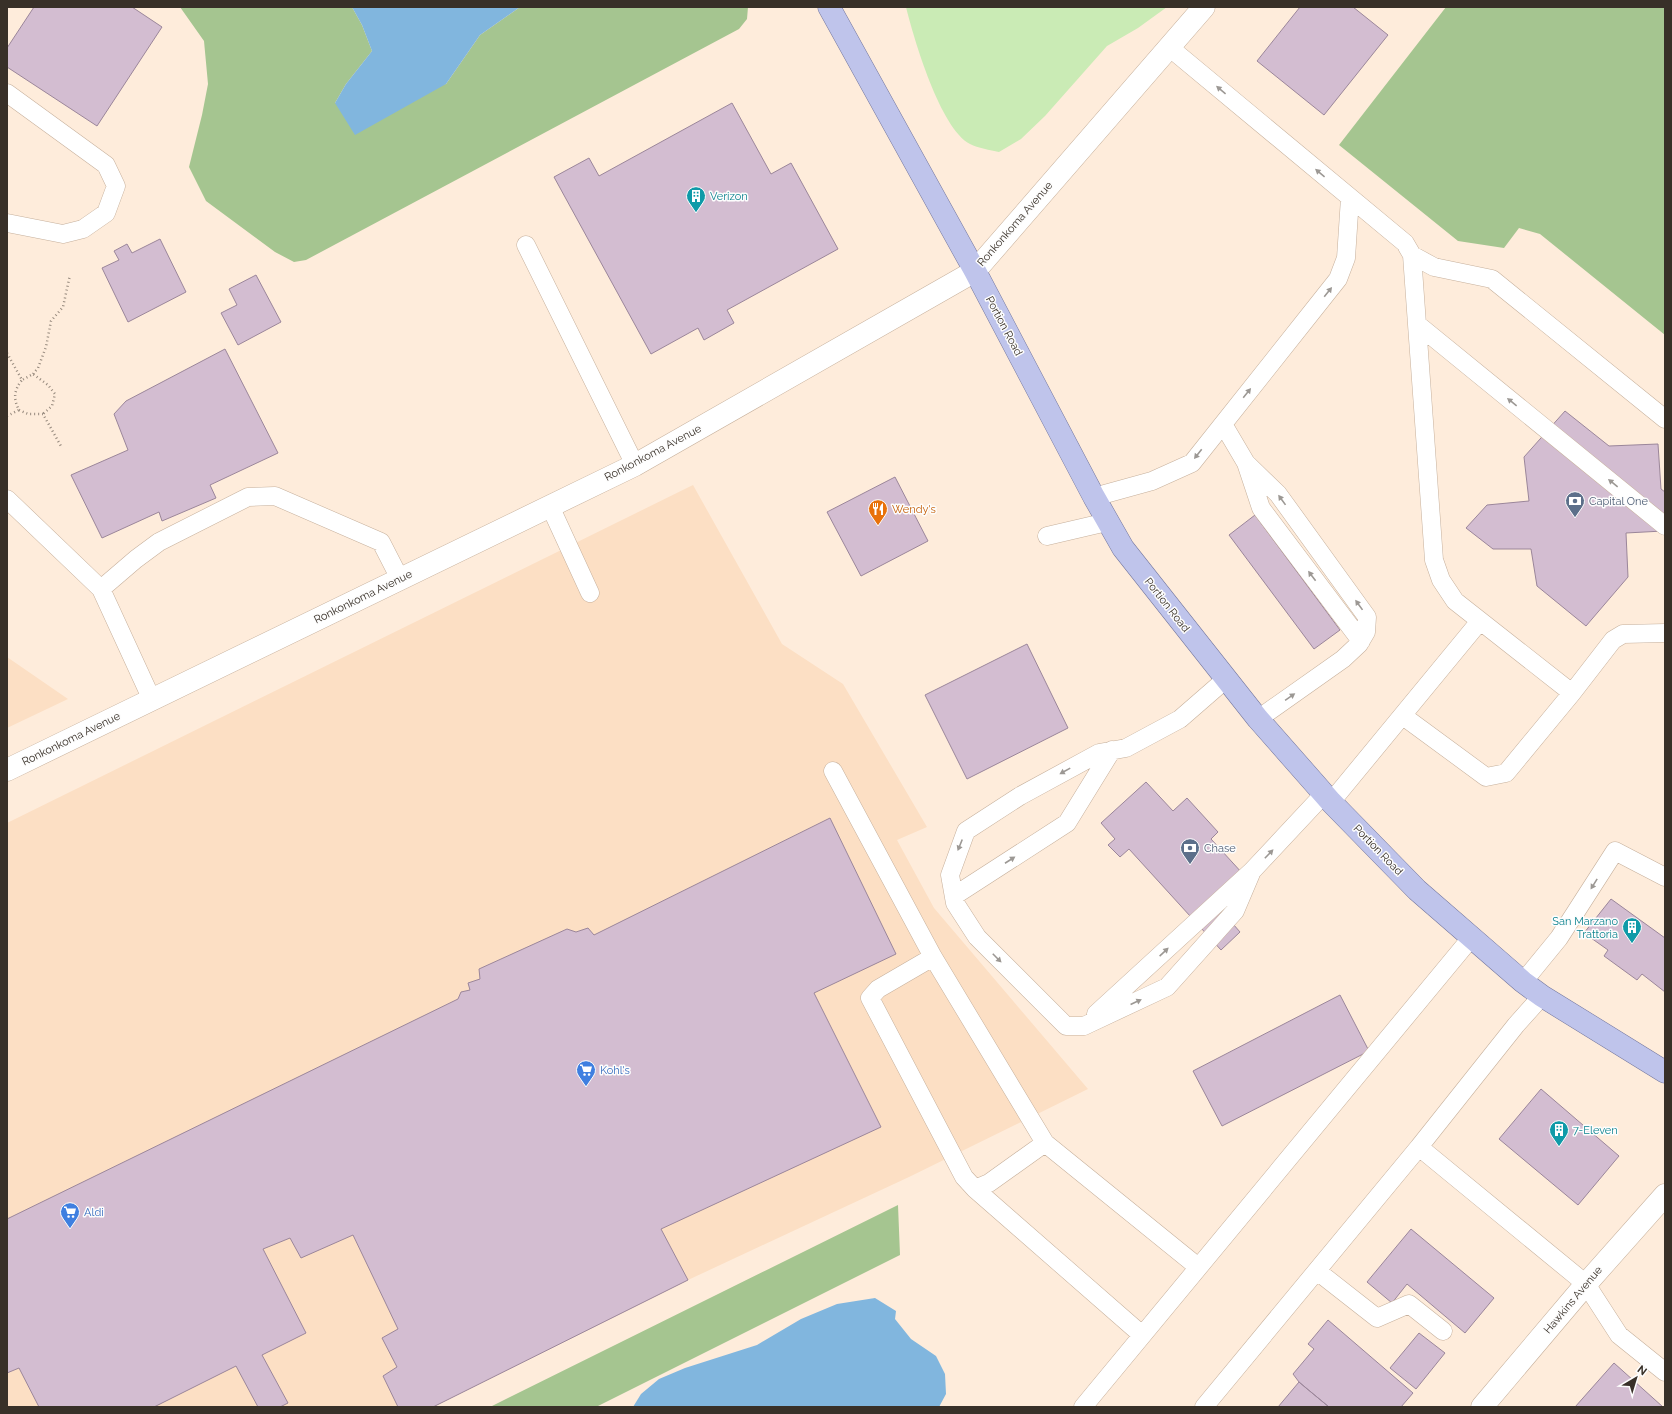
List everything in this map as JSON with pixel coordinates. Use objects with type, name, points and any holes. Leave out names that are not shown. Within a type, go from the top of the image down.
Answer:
[{"type":"main road","name":"Portion Road","points":[[829,7],[975,271],[1122,548],[1258,719],[1328,798],[1417,890],[1471,938],[1542,996],[1665,1072]]},
{"type":"street","name":"Ronkonkoma Avenue","points":[[7,770],[634,465],[975,271],[1204,7]]},
{"type":"street","name":"Hawkins Avenue","points":[[1482,1407],[1586,1284],[1665,1195]]},
{"type":"lane","points":[[1169,47],[1405,243],[1412,255],[1434,560],[1441,580],[1455,601],[1572,693]]},
{"type":"lane","points":[[7,93],[106,166],[116,186],[106,213],[83,229],[63,234],[7,222]]},
{"type":"lane","points":[[1094,497],[1152,481],[1192,463],[1338,279],[1346,258],[1350,198]]},
{"type":"lane","points":[[526,245],[634,465]]},
{"type":"lane","points":[[1412,255],[1434,267],[1492,279],[1665,418]]},
{"type":"lane","points":[[1417,324],[1665,526]]},
{"type":"lane","points":[[1223,424],[1246,463],[1278,494],[1367,617],[1366,632],[1361,641],[1343,658],[1258,719]]},
{"type":"lane","points":[[101,589],[136,559],[159,542],[248,497],[275,496],[381,542],[400,579]]},
{"type":"lane","points":[[7,499],[101,589],[152,700]]},
{"type":"lane","points":[[550,506],[590,593]]},
{"type":"lane","points":[[1047,536],[1107,522]]},
{"type":"lane","points":[[1084,1026],[1252,871],[1328,798],[1403,716],[1480,621]]},
{"type":"lane","points":[[1403,716],[1486,777],[1506,773],[1572,693],[1612,640],[1624,634],[1665,633]]},
{"type":"lane","points":[[1226,680],[1180,719],[1126,748],[1106,752],[1020,796],[966,831],[950,875],[955,903],[977,937],[1066,1026],[1084,1026],[1167,987],[1235,911],[1252,871]]},
{"type":"lane","points":[[954,896],[1066,823],[1106,752]]},
{"type":"lane","points":[[833,771],[933,957],[1045,1143],[1198,1267]]},
{"type":"lane","points":[[1523,982],[1559,938],[1615,851],[1665,877]]},
{"type":"lane","points":[[1082,1407],[1471,938]]},
{"type":"lane","points":[[933,957],[878,989],[870,998],[964,1177],[1142,1335]]},
{"type":"lane","points":[[1204,1407],[1419,1147],[1516,1025],[1542,996]]},
{"type":"lane","points":[[975,1188],[989,1183],[1045,1143]]},
{"type":"lane","points":[[1419,1147],[1586,1284],[1620,1335],[1665,1372]]},
{"type":"lane","points":[[1317,1271],[1377,1318],[1409,1304],[1443,1330]]},
{"type":"path","points":[[33,374],[48,385],[56,394],[52,406],[43,414],[28,414],[19,410],[15,402],[15,395],[22,380],[33,374],[38,368],[46,347],[52,321],[63,307],[70,276]]},
{"type":"path","points":[[7,353],[22,380]]},
{"type":"path","points":[[7,416],[19,410]]},
{"type":"path","points":[[43,414],[62,448]]},
{"type":"shaded area","points":[[693,485],[782,644],[843,684],[927,827],[897,840],[934,908],[1088,1089],[909,1177],[688,1280],[433,1407],[7,1407],[7,823]]},
{"type":"shaded area","points":[[7,657],[68,699],[7,728]]},
{"type":"green space","points":[[180,7],[352,7],[362,25],[372,51],[346,84],[335,103],[446,84],[480,35],[520,7],[748,7],[747,19],[739,29],[306,260],[294,262],[275,252],[206,201],[189,167],[208,84],[204,41]]},
{"type":"green space","points":[[906,7],[1167,7],[1138,28],[1107,46],[1045,116],[1021,139],[999,152],[970,144],[959,135],[948,120],[930,82],[915,40]]},
{"type":"green space","points":[[1446,7],[1665,7],[1665,335],[1540,234],[1519,228],[1504,248],[1458,241],[1339,145]]},
{"type":"green space","points":[[898,1205],[900,1255],[596,1407],[490,1407]]},
{"type":"water","points":[[352,7],[520,7],[480,35],[446,84],[355,135],[335,103],[346,84],[372,51],[362,25]]},
{"type":"water","points":[[875,1298],[896,1311],[895,1319],[911,1339],[936,1356],[945,1374],[946,1394],[939,1407],[633,1407],[641,1394],[659,1379],[685,1368],[757,1345],[801,1319],[837,1304]]},
{"type":"building","points":[[34,7],[132,7],[162,27],[97,126],[7,67],[7,48]]},
{"type":"building","points":[[1300,7],[1353,7],[1388,35],[1324,115],[1257,61]]},
{"type":"building","name":"Verizon","points":[[732,103],[771,174],[791,163],[838,249],[727,310],[734,323],[704,340],[698,328],[651,354],[554,177],[589,158],[599,176]]},
{"type":"building","points":[[160,239],[186,292],[128,322],[102,268],[119,260],[114,251],[127,244],[132,253]]},
{"type":"building","points":[[256,275],[281,322],[238,345],[221,313],[237,305],[229,289]]},
{"type":"building","points":[[225,349],[278,453],[210,485],[216,498],[162,521],[159,512],[102,538],[71,475],[128,450],[114,414],[126,401]]},
{"type":"building","points":[[1565,411],[1609,446],[1658,444],[1661,489],[1665,492],[1665,528],[1663,531],[1626,533],[1628,577],[1586,626],[1537,586],[1531,549],[1493,549],[1466,528],[1487,505],[1529,501],[1524,457]]},
{"type":"building","name":"Wendy's","points":[[895,477],[928,541],[861,576],[827,512]]},
{"type":"building","points":[[1255,515],[1340,630],[1314,649],[1229,535]]},
{"type":"building","points":[[1027,644],[1068,728],[967,779],[925,695]]},
{"type":"building","name":"Chase","points":[[1146,782],[1173,811],[1187,798],[1218,832],[1211,839],[1243,874],[1213,901],[1240,932],[1221,950],[1129,849],[1120,857],[1108,845],[1115,839],[1101,823]]},
{"type":"building","points":[[830,818],[896,954],[814,993],[881,1127],[661,1229],[688,1280],[433,1407],[398,1407],[383,1376],[397,1367],[382,1338],[398,1329],[353,1235],[301,1258],[290,1238],[263,1249],[306,1333],[262,1355],[288,1403],[280,1407],[258,1407],[236,1366],[154,1407],[39,1407],[19,1368],[7,1373],[7,1219],[458,999],[461,992],[470,990],[468,983],[480,979],[479,969],[567,929],[576,932],[588,928],[594,935]]},
{"type":"building","name":"San Marzano Trattoria","points":[[1611,899],[1665,938],[1665,992],[1642,974],[1637,980],[1604,956],[1608,950],[1584,933]]},
{"type":"building","points":[[1340,995],[1369,1051],[1222,1126],[1193,1071]]},
{"type":"building","name":"7-Eleven","points":[[1541,1089],[1619,1156],[1578,1205],[1499,1139]]},
{"type":"building","points":[[1411,1229],[1494,1298],[1465,1333],[1407,1284],[1392,1303],[1367,1282]]},
{"type":"building","points":[[1328,1320],[1413,1393],[1401,1407],[1329,1407],[1299,1382],[1293,1374],[1314,1349],[1308,1344]]},
{"type":"building","points":[[1419,1333],[1445,1353],[1416,1389],[1390,1368]]},
{"type":"building","points":[[1614,1363],[1663,1407],[1575,1407]]},
{"type":"building","points":[[1299,1382],[1306,1388],[1329,1407],[1278,1407]]},
{"type":"place","name":"Verizon","points":[[696,213]]},
{"type":"place","name":"Capital One","points":[[1575,518]]},
{"type":"place","name":"Wendy's","points":[[878,526]]},
{"type":"place","name":"Chase","points":[[1190,865]]},
{"type":"place","name":"San Marzano Trattoria","points":[[1632,944]]},
{"type":"place","name":"Kohl's","points":[[586,1087]]},
{"type":"place","name":"7-Eleven","points":[[1559,1147]]},
{"type":"place","name":"Aldi","points":[[70,1229]]}]
